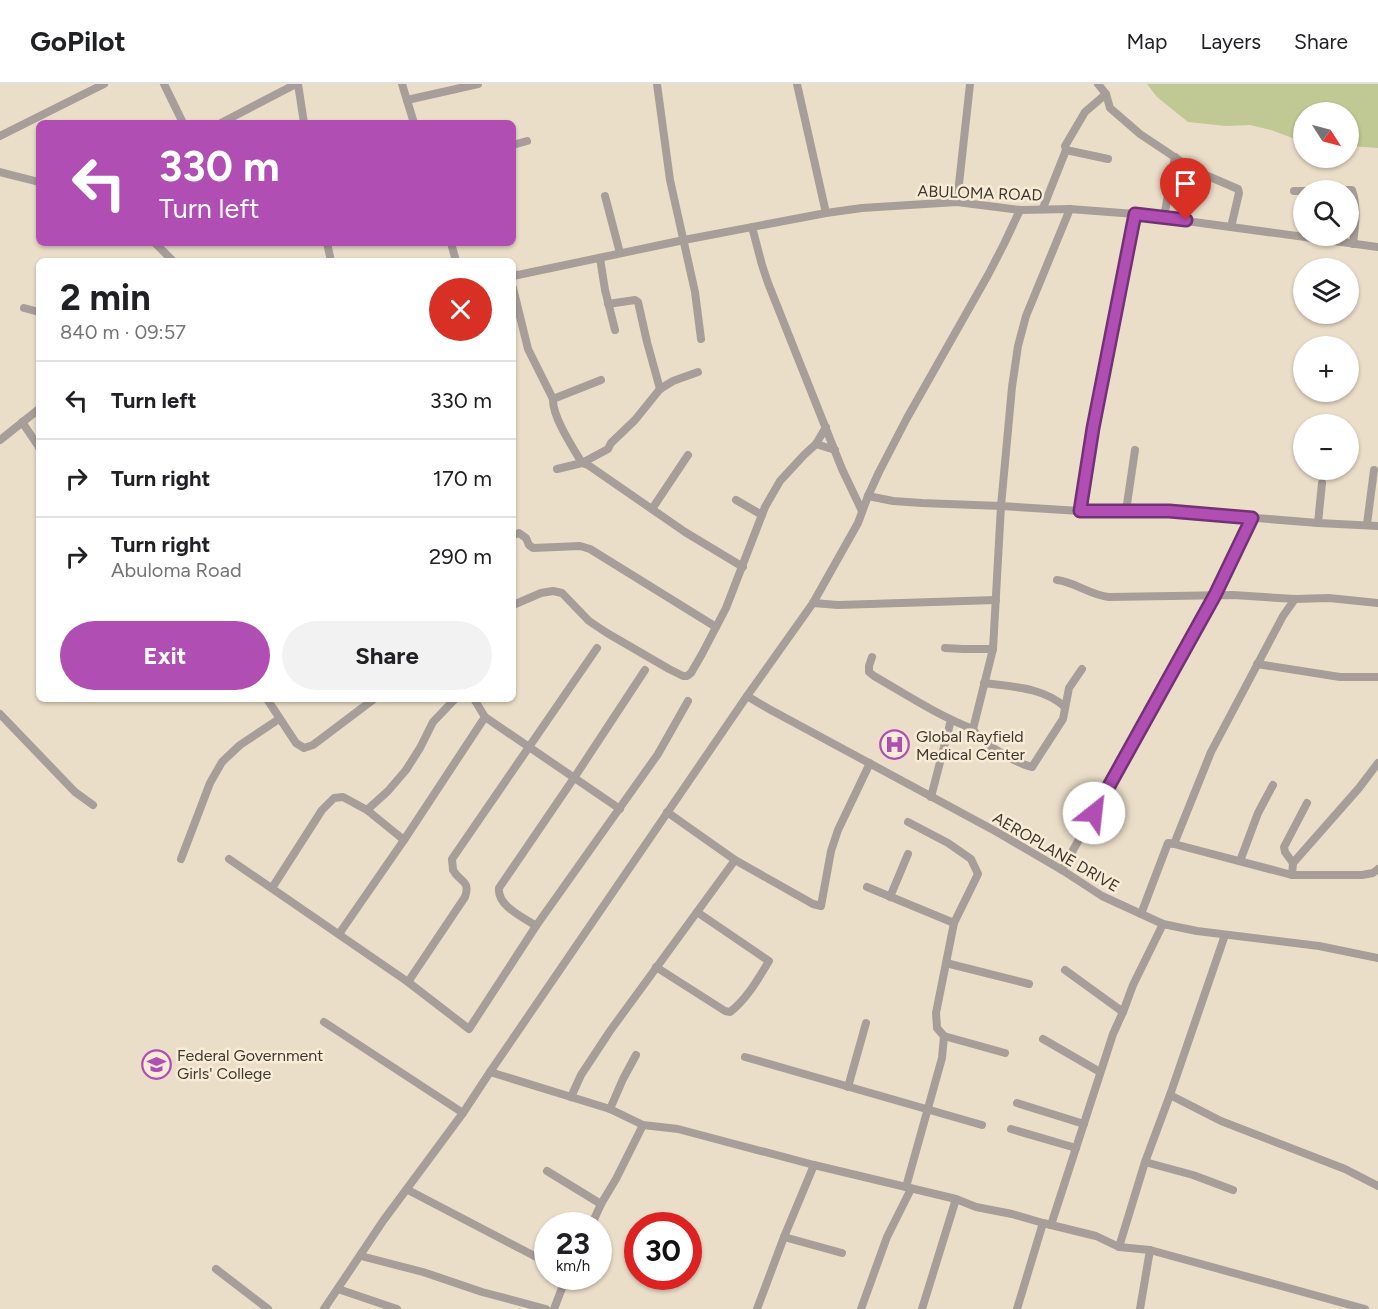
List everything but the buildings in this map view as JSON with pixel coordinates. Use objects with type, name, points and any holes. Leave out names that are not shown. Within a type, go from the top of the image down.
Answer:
[{"type":"street","points":[[0,136],[104,84]]},
{"type":"street","points":[[164,84],[182,120]]},
{"type":"street","points":[[227,120],[297,84],[303,120]]},
{"type":"street","points":[[402,84],[413,120]]},
{"type":"street","points":[[407,100],[478,84]]},
{"type":"street","points":[[657,84],[670,180],[695,292],[701,339]]},
{"type":"street","points":[[796,84],[826,213]]},
{"type":"street","points":[[957,202],[970,84]]},
{"type":"street","points":[[1098,84],[1106,94],[1110,108],[1140,134],[1194,170],[1238,189],[1231,227]]},
{"type":"street","points":[[1043,208],[1066,150],[1065,146],[1085,112],[1106,94]]},
{"type":"street","points":[[516,144],[527,141]]},
{"type":"street","points":[[1066,150],[1108,159]]},
{"type":"street","points":[[1164,217],[1175,157]]},
{"type":"street","points":[[0,172],[36,181]]},
{"type":"street","points":[[605,196],[620,254]]},
{"type":"street","name":"ABULOMA ROAD","points":[[516,275],[826,213],[862,208],[957,202],[1020,210],[1043,208],[1135,214],[1293,235]]},
{"type":"street","points":[[1070,209],[1026,316],[1018,346],[1001,506],[993,649],[973,729],[976,735],[997,750],[1032,767],[1063,719],[1069,688],[1082,669]]},
{"type":"street","points":[[324,1309],[362,1256],[383,1221],[463,1113],[667,812],[813,603],[855,529],[868,496],[907,418],[999,255],[1020,210]]},
{"type":"street","points":[[1080,511],[1093,428],[1135,214]]},
{"type":"street","points":[[752,227],[768,283],[842,469],[862,511]]},
{"type":"street","name":"ABULOMA ROAD","points":[[1359,244],[1378,247]]},
{"type":"street","points":[[158,246],[170,258]]},
{"type":"street","points":[[600,258],[604,290],[615,330]]},
{"type":"street","points":[[516,300],[528,349],[553,399],[563,431],[582,463],[685,532],[743,567]]},
{"type":"street","points":[[608,304],[635,300],[638,302],[660,389]]},
{"type":"street","points":[[24,308],[36,311]]},
{"type":"street","points":[[557,469],[582,463],[608,449],[610,443],[635,420],[660,389],[673,381],[698,372]]},
{"type":"street","points":[[553,399],[602,380]]},
{"type":"street","points":[[0,440],[36,412]]},
{"type":"street","points":[[22,422],[36,443]]},
{"type":"street","points":[[516,604],[541,593],[553,591],[562,593],[589,621],[636,651],[682,676],[691,673],[726,608],[768,501],[780,481],[816,444],[826,427]]},
{"type":"street","points":[[816,444],[835,450]]},
{"type":"street","points":[[1126,511],[1135,450]]},
{"type":"street","points":[[652,509],[688,455]]},
{"type":"street","points":[[1367,525],[1374,470]]},
{"type":"street","points":[[1318,523],[1322,483]]},
{"type":"street","points":[[868,496],[922,503],[1080,511],[1169,511],[1378,526]]},
{"type":"street","points":[[736,500],[762,515]]},
{"type":"street","points":[[1062,870],[1215,595],[1252,518]]},
{"type":"street","points":[[516,534],[523,534],[533,548],[537,549],[580,546],[590,549],[716,627]]},
{"type":"street","points":[[1057,580],[1066,581],[1100,596],[1108,597],[1215,595],[1295,599],[1329,598],[1378,603]]},
{"type":"street","points":[[1174,844],[1211,752],[1283,616],[1295,599]]},
{"type":"street","points":[[813,603],[831,605],[996,600]]},
{"type":"street","points":[[408,982],[465,897],[468,889],[466,883],[453,869],[452,859],[597,648]]},
{"type":"street","points":[[945,648],[993,649]]},
{"type":"street","points":[[872,657],[869,672],[915,701],[973,729]]},
{"type":"street","points":[[1257,664],[1340,677],[1378,677]]},
{"type":"street","points":[[536,926],[504,904],[498,895],[499,888],[645,670]]},
{"type":"street","points":[[984,684],[1037,691],[1056,698],[1065,707]]},
{"type":"street","name":"AEROPLANE DRIVE","points":[[747,696],[997,832],[1102,896],[1163,924],[1225,935],[1319,946],[1378,958]]},
{"type":"street","points":[[229,859],[408,982],[469,1029],[536,926],[658,754],[688,701]]},
{"type":"street","points":[[269,702],[296,743],[304,748],[313,745],[370,702]]},
{"type":"street","points":[[367,810],[406,770],[433,722],[452,702]]},
{"type":"street","points":[[476,702],[485,717],[620,809]]},
{"type":"street","points":[[0,714],[75,792],[93,805]]},
{"type":"street","points":[[339,934],[485,717]]},
{"type":"street","points":[[181,859],[210,783],[222,762],[240,746],[279,719]]},
{"type":"street","points":[[931,797],[951,720]]},
{"type":"street","points":[[667,812],[735,860],[813,904],[821,906],[831,851],[838,830],[870,763]]},
{"type":"street","points":[[1292,875],[1293,863],[1378,763]]},
{"type":"street","points":[[1240,861],[1258,813],[1273,785]]},
{"type":"street","points":[[272,888],[322,810],[334,798],[343,796],[367,810],[404,840]]},
{"type":"street","points":[[1293,863],[1284,847],[1307,802]]},
{"type":"street","points":[[908,822],[971,858],[978,874],[954,922],[936,1013],[937,1028],[944,1036],[1005,1053]]},
{"type":"street","points":[[1141,914],[1168,843],[1292,875],[1362,875],[1373,873],[1378,869]]},
{"type":"street","points":[[890,897],[908,854]]},
{"type":"street","points":[[571,1097],[595,1052],[735,860]]},
{"type":"street","points":[[867,887],[954,922]]},
{"type":"street","points":[[656,967],[725,1011],[730,1012],[734,1009],[749,991],[769,961],[698,912]]},
{"type":"street","points":[[1017,1309],[1076,1148],[1113,1034],[1133,985],[1163,924]]},
{"type":"street","points":[[1119,1248],[1145,1162],[1225,935]]},
{"type":"street","points":[[946,963],[1029,984]]},
{"type":"street","points":[[1065,970],[1123,1012]]},
{"type":"street","points":[[324,1022],[463,1113]]},
{"type":"street","points":[[848,1087],[866,1023]]},
{"type":"street","points":[[861,1309],[887,1237],[908,1188],[942,1058],[944,1036]]},
{"type":"street","points":[[1043,1039],[1100,1072]]},
{"type":"street","points":[[610,1109],[622,1079],[636,1055]]},
{"type":"street","points":[[745,1057],[982,1125]]},
{"type":"street","points":[[490,1072],[610,1109],[643,1125],[678,1129],[956,1199],[976,1208],[1012,1214],[1096,1236],[1119,1248],[1150,1250],[1365,1309]]},
{"type":"street","points":[[1170,1095],[1221,1121],[1335,1165],[1378,1186]]},
{"type":"street","points":[[1017,1103],[1084,1124]]},
{"type":"street","points":[[597,1212],[643,1125]]},
{"type":"street","points":[[1011,1129],[1076,1148]]},
{"type":"street","points":[[1145,1162],[1193,1174],[1233,1190]]},
{"type":"street","points":[[757,1309],[814,1165]]},
{"type":"street","points":[[547,1171],[601,1204]]},
{"type":"street","points":[[408,1190],[534,1256]]},
{"type":"street","points":[[922,1309],[956,1199]]},
{"type":"street","points":[[784,1237],[842,1254]]},
{"type":"street","points":[[1140,1309],[1150,1250]]},
{"type":"street","points":[[362,1256],[546,1309]]},
{"type":"street","points":[[216,1269],[268,1309]]},
{"type":"street","points":[[338,1289],[397,1309]]},
{"type":"street","points":[[554,1309],[561,1290]]},
{"type":"green space","points":[[1147,84],[1378,84],[1378,148],[1359,147],[1359,102],[1293,102],[1293,138],[1250,125],[1226,126],[1188,122],[1157,97]]},
{"type":"place","name":"Global Rayfield Medical Center","points":[[895,745]]},
{"type":"place","name":"Federal Government Girls' College","points":[[156,1064]]},
{"type":"route","points":[[1094,813],[1215,595],[1252,518],[1169,511],[1080,511],[1093,428],[1135,214],[1186,220]]}]
